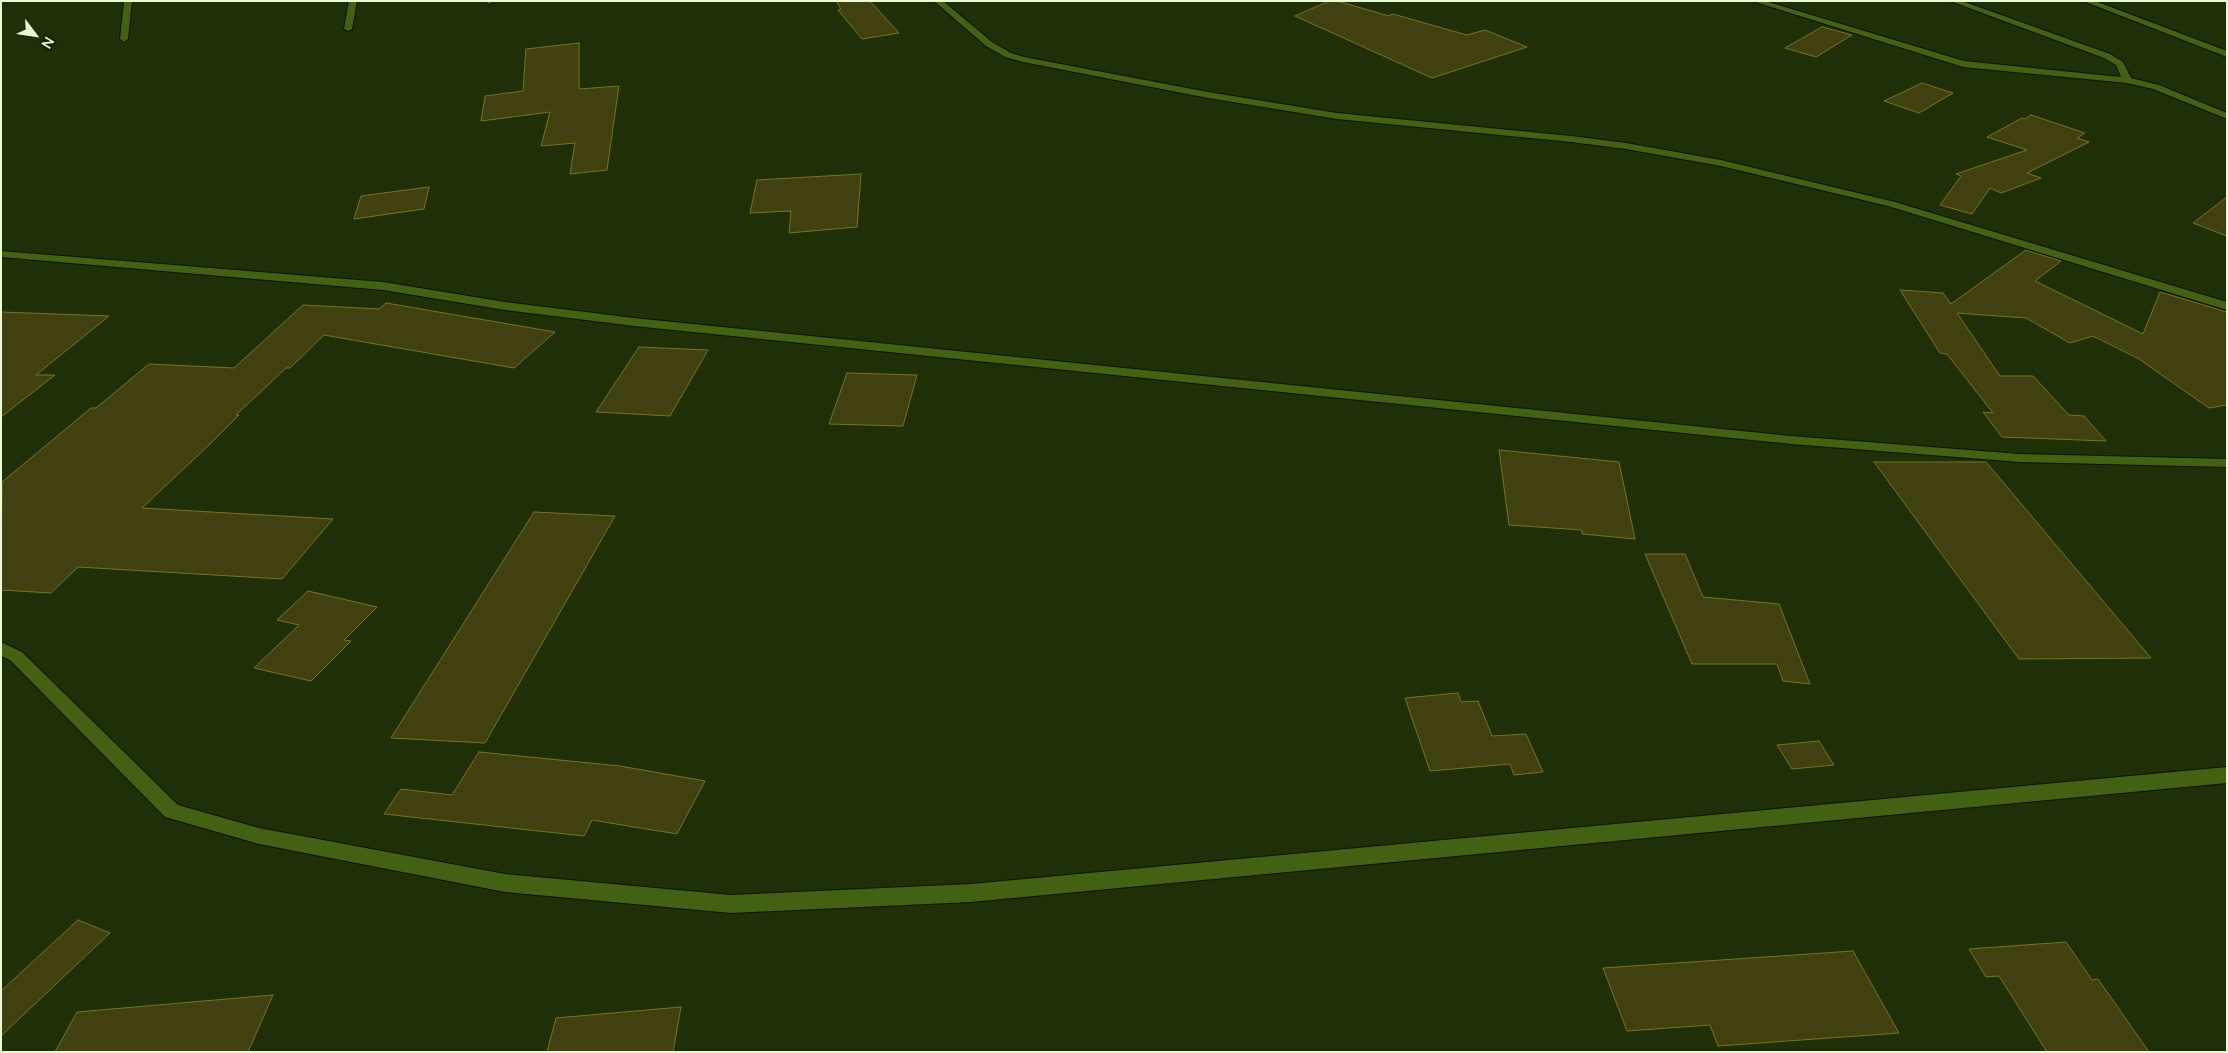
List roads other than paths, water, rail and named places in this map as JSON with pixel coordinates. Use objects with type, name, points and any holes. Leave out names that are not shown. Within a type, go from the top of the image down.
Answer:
[{"type":"street","points":[[124,39],[128,1]]},
{"type":"street","points":[[348,29],[352,1]]},
{"type":"street","points":[[938,1],[989,44],[1008,55],[1023,59],[1337,116],[1571,138],[1626,146],[1720,164],[1891,204],[2227,306]]},
{"type":"street","points":[[1756,1],[1963,64],[2127,80],[2156,88],[2227,116]]},
{"type":"street","points":[[1954,1],[2107,56],[2120,64],[2127,80]]},
{"type":"street","points":[[2087,1],[2227,54]]},
{"type":"street","points":[[1,254],[79,259],[383,286],[505,306],[714,330],[1791,440],[2020,458],[2122,462],[2227,463]]},
{"type":"street","points":[[1,648],[16,656],[172,811],[259,836],[505,882],[731,904],[971,893],[2227,774]]}]
